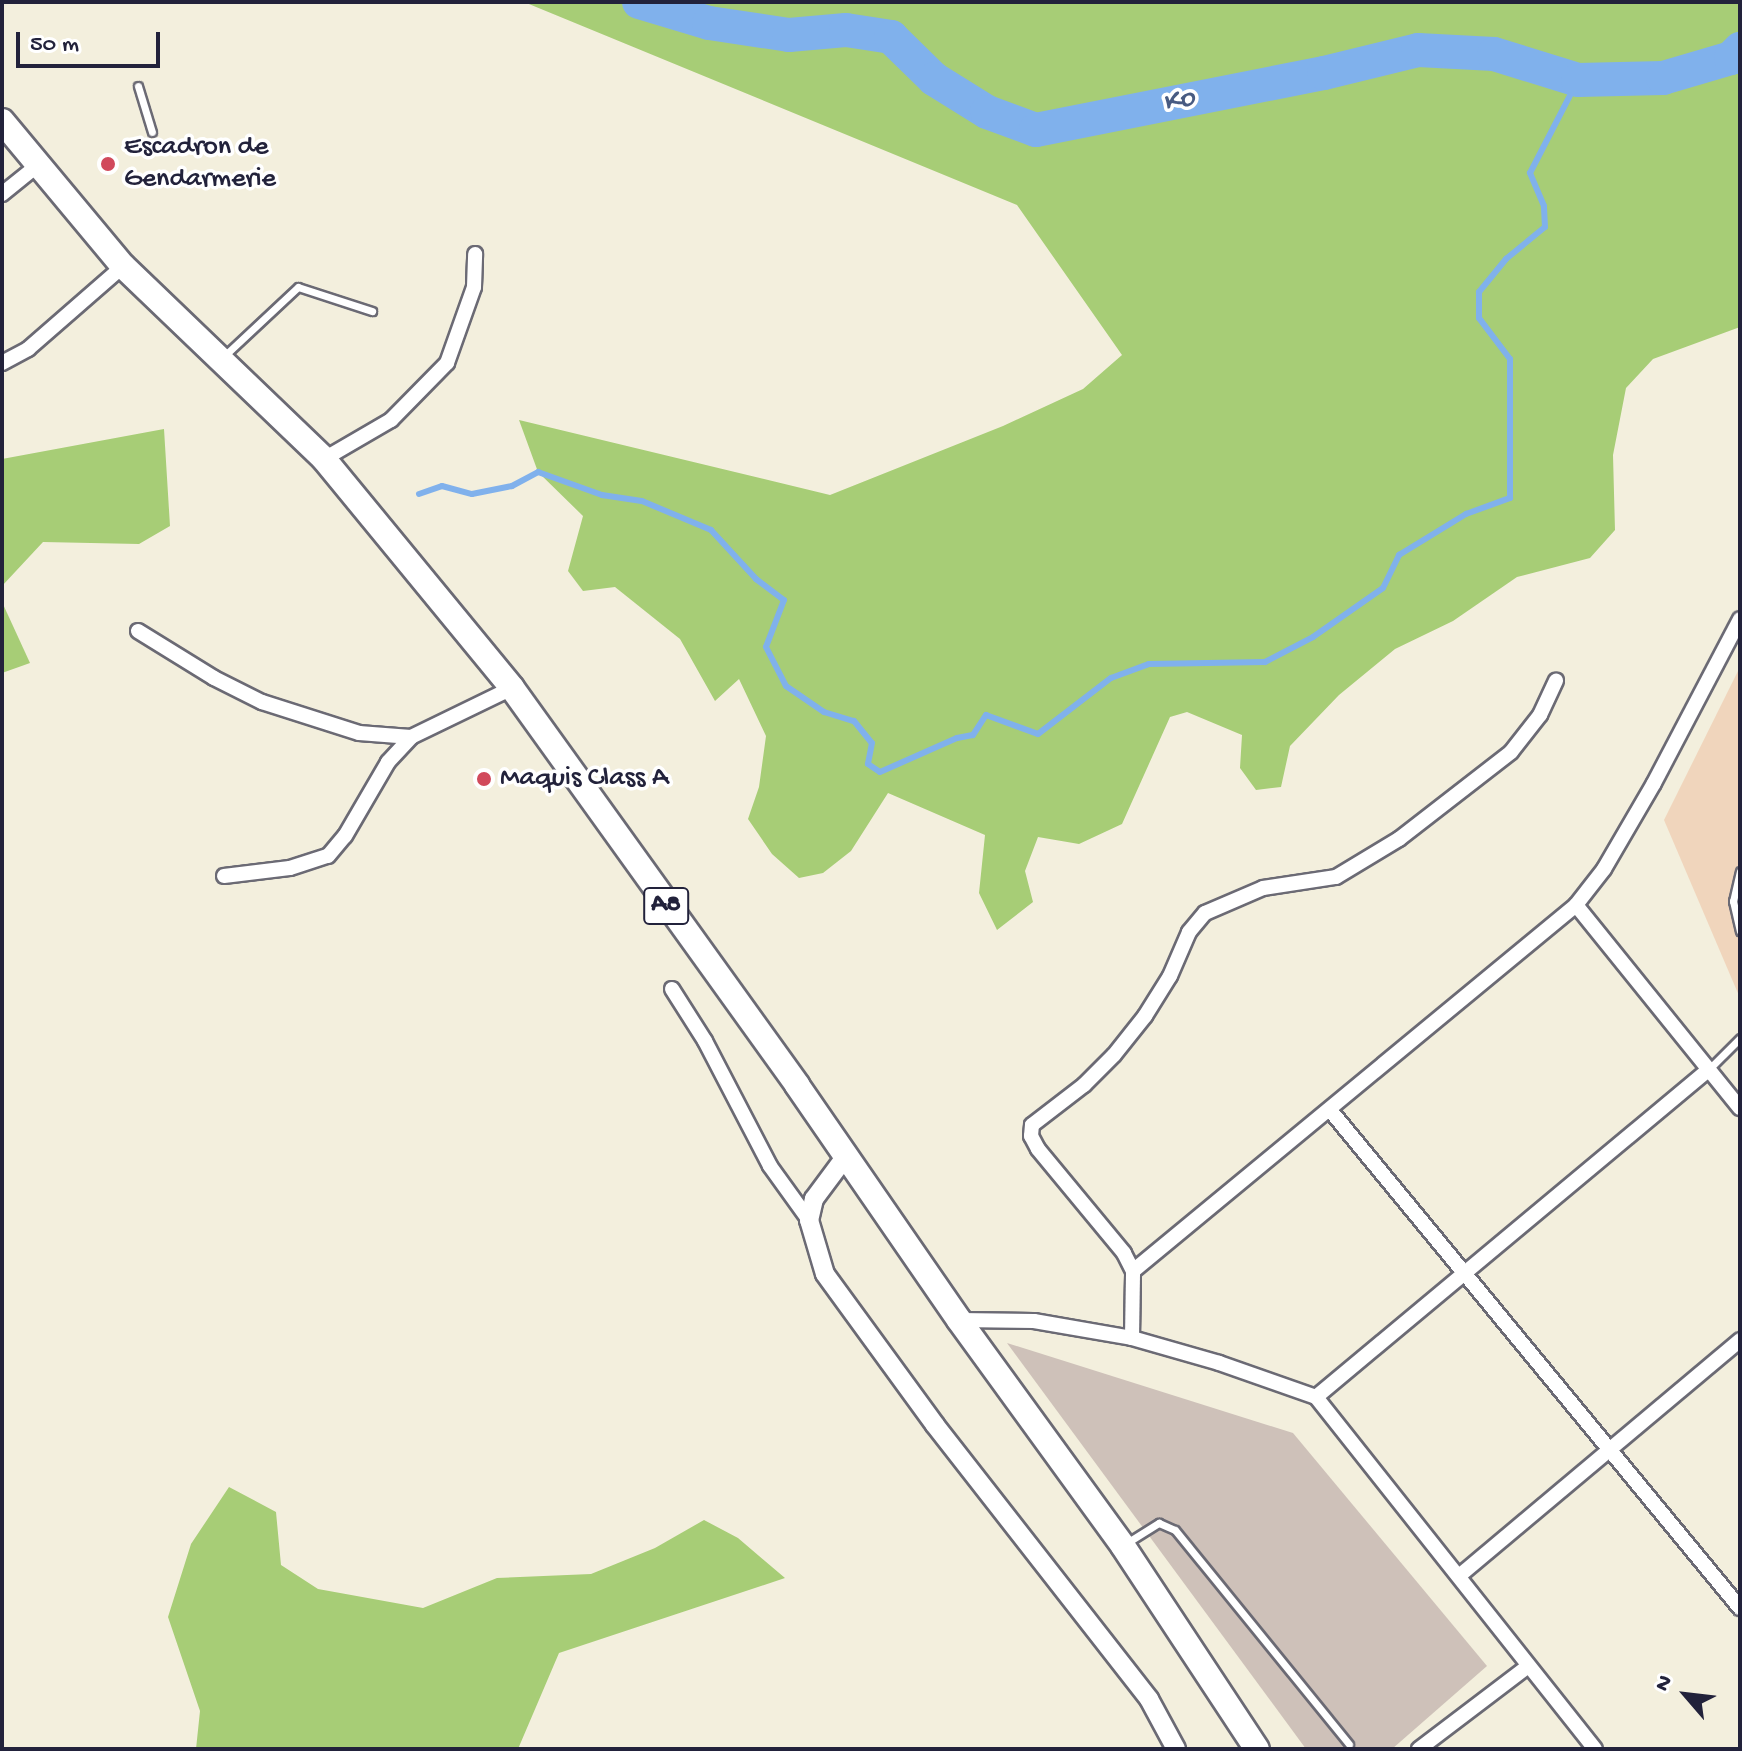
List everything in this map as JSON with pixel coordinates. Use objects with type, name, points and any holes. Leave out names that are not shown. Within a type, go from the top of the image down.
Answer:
[{"type":"main road","name":"A8","points":[[4,130],[38,165],[123,266],[324,459],[512,688],[846,1156],[959,1320],[1123,1546],[1257,1749]]},
{"type":"street","points":[[2,194],[38,165]]},
{"type":"street","points":[[324,459],[391,420],[447,363],[474,287],[475,254]]},
{"type":"street","points":[[2,363],[28,349],[123,266]]},
{"type":"street","points":[[1133,1271],[1576,905],[1604,869],[1654,783],[1740,619]]},
{"type":"street","points":[[138,631],[214,678],[293,715],[359,733],[411,737]]},
{"type":"street","points":[[1132,1338],[1133,1271],[1124,1253],[1038,1149],[1031,1136],[1032,1125],[1084,1085],[1122,1045],[1145,1016],[1170,976],[1189,932],[1205,913],[1263,888],[1336,877],[1399,839],[1511,752],[1540,715],[1556,681]]},
{"type":"street","points":[[224,876],[290,868],[328,856],[345,836],[388,762],[411,737],[512,688]]},
{"type":"street","points":[[1576,905],[1740,1108]]},
{"type":"street","points":[[672,989],[705,1041],[770,1166],[809,1220],[825,1274],[1149,1699],[1176,1749]]},
{"type":"street","points":[[1316,1397],[1708,1070]]},
{"type":"street","points":[[1330,1110],[1740,1608]]},
{"type":"street","points":[[809,1220],[814,1199],[846,1156]]},
{"type":"street","points":[[959,1320],[1034,1321],[1132,1338],[1219,1363],[1316,1397],[1595,1749]]},
{"type":"street","points":[[1459,1576],[1740,1340]]},
{"type":"street","points":[[1419,1749],[1527,1667]]},
{"type":"lane","points":[[138,86],[152,132]]},
{"type":"lane","points":[[221,359],[298,287],[372,311]]},
{"type":"lane","points":[[1740,871],[1733,901],[1740,931]]},
{"type":"lane","points":[[1708,1070],[1740,1038]]},
{"type":"lane","points":[[1123,1546],[1159,1523],[1175,1530],[1349,1744]]},
{"type":"shaded area","points":[[1740,667],[1740,998],[1664,820]]},
{"type":"shaded area","points":[[1007,1343],[1293,1433],[1487,1666],[1392,1749],[1306,1749]]},
{"type":"green space","points":[[524,2],[1740,2],[1740,327],[1653,359],[1626,388],[1613,455],[1615,530],[1590,558],[1517,577],[1453,621],[1395,649],[1339,695],[1290,746],[1281,787],[1256,790],[1240,768],[1242,735],[1187,712],[1170,717],[1122,824],[1079,844],[1038,837],[1025,871],[1033,902],[997,930],[979,893],[985,835],[888,793],[851,851],[823,873],[799,878],[772,854],[748,819],[759,787],[766,736],[739,679],[715,701],[680,639],[615,587],[583,591],[568,571],[583,516],[538,472],[519,420],[830,495],[1003,426],[1083,389],[1122,355],[1017,205]]},
{"type":"green space","points":[[164,429],[170,526],[139,544],[43,542],[2,586],[2,459]]},
{"type":"green space","points":[[2,602],[30,663],[2,673]]},
{"type":"green space","points":[[229,1487],[276,1512],[281,1565],[318,1589],[423,1608],[497,1578],[591,1574],[655,1548],[704,1520],[738,1538],[785,1578],[559,1653],[518,1749],[196,1749],[200,1711],[168,1617],[191,1544]]},
{"type":"waterway","name":"Ko","points":[[639,2],[709,23],[789,35],[846,30],[891,37],[934,79],[987,112],[1036,130],[1324,73],[1418,50],[1494,54],[1578,80],[1663,78],[1731,58],[1740,49]]},
{"type":"waterway","points":[[419,494],[442,486],[472,494],[512,486],[538,472],[602,495],[642,501],[711,530],[756,579],[784,600],[766,647],[786,686],[824,712],[854,721],[872,743],[868,764],[880,772],[957,738],[973,735],[986,715],[1038,734],[1111,678],[1149,664],[1265,662],[1313,637],[1383,588],[1399,555],[1466,514],[1510,498],[1510,359],[1479,318],[1479,292],[1506,259],[1545,227],[1544,206],[1530,173],[1578,80]]},
{"type":"place","name":"Escadron de Gendarmerie","points":[[108,164]]},
{"type":"place","name":"Maquis Class A","points":[[484,779]]}]
